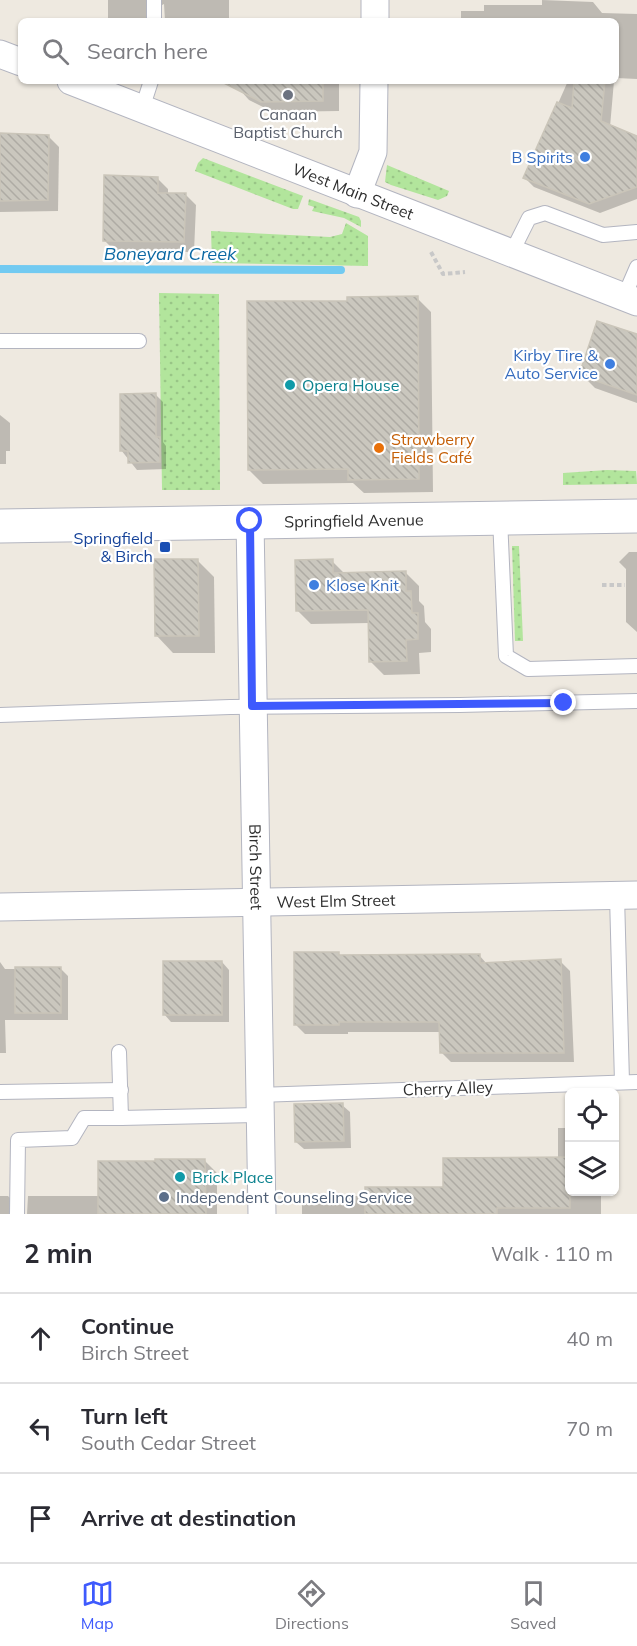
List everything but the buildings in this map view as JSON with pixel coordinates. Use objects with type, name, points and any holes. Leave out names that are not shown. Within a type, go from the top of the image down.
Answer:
[{"type":"street","points":[[375,0],[375,18]]},
{"type":"street","points":[[0,54],[18,61]]},
{"type":"street","name":"West Main Street","points":[[78,84],[630,300]]},
{"type":"street","points":[[357,194],[373,152],[374,84]]},
{"type":"street","name":"Springfield Avenue","points":[[0,526],[637,516]]},
{"type":"street","name":"Birch Street","points":[[250,521],[262,1214]]},
{"type":"street","name":"West Elm Street","points":[[0,907],[627,896]]},
{"type":"lane","points":[[154,0],[154,18]]},
{"type":"lane","points":[[142,109],[150,84]]},
{"type":"lane","points":[[511,254],[529,218],[545,213],[603,235],[637,232]]},
{"type":"lane","points":[[630,300],[637,267]]},
{"type":"lane","points":[[0,341],[139,341]]},
{"type":"lane","points":[[500,518],[506,656],[528,669],[637,666]]},
{"type":"lane","points":[[0,715],[252,706],[471,705],[637,701]]},
{"type":"lane","points":[[622,1082],[627,896]]},
{"type":"lane","points":[[119,1052],[121,1118]]},
{"type":"lane","name":"Cherry Alley","points":[[17,1214],[18,1140],[72,1138],[84,1118],[121,1118],[259,1105],[637,1082]]},
{"type":"lane","points":[[0,1092],[121,1090]]},
{"type":"path","points":[[431,251],[443,274],[465,272]]},
{"type":"path","points":[[602,585],[625,585]]},
{"type":"green space","points":[[203,158],[303,196],[298,209],[195,171]]},
{"type":"green space","points":[[387,165],[449,191],[447,196],[438,200],[385,182]]},
{"type":"green space","points":[[309,199],[359,217],[361,227],[344,218],[312,211],[314,207],[308,205]]},
{"type":"green space","points":[[346,223],[368,236],[368,266],[212,263],[211,231],[330,237],[342,234]]},
{"type":"green space","points":[[159,293],[219,294],[220,490],[162,490]]},
{"type":"green space","points":[[636,471],[637,484],[563,485],[563,473]]},
{"type":"green space","points":[[512,546],[519,546],[523,641],[515,641]]},
{"type":"waterway","name":"Boneyard Creek","points":[[0,269],[341,270]]},
{"type":"place","name":"Canaan Baptist Church","points":[[288,95]]},
{"type":"place","name":"B Spirits","points":[[585,157]]},
{"type":"place","name":"Kirby Tire & Auto Service","points":[[610,364]]},
{"type":"place","name":"Opera House","points":[[290,385]]},
{"type":"place","name":"Strawberry Fields Café","points":[[379,448]]},
{"type":"place","name":"Springfield & Birch","points":[[165,547]]},
{"type":"place","name":"Klose Knit","points":[[314,585]]},
{"type":"place","name":"Brick Place","points":[[180,1177]]},
{"type":"place","name":"Independent Counseling Service","points":[[164,1197]]},
{"type":"route","points":[[250,521],[252,706],[564,703]]}]
